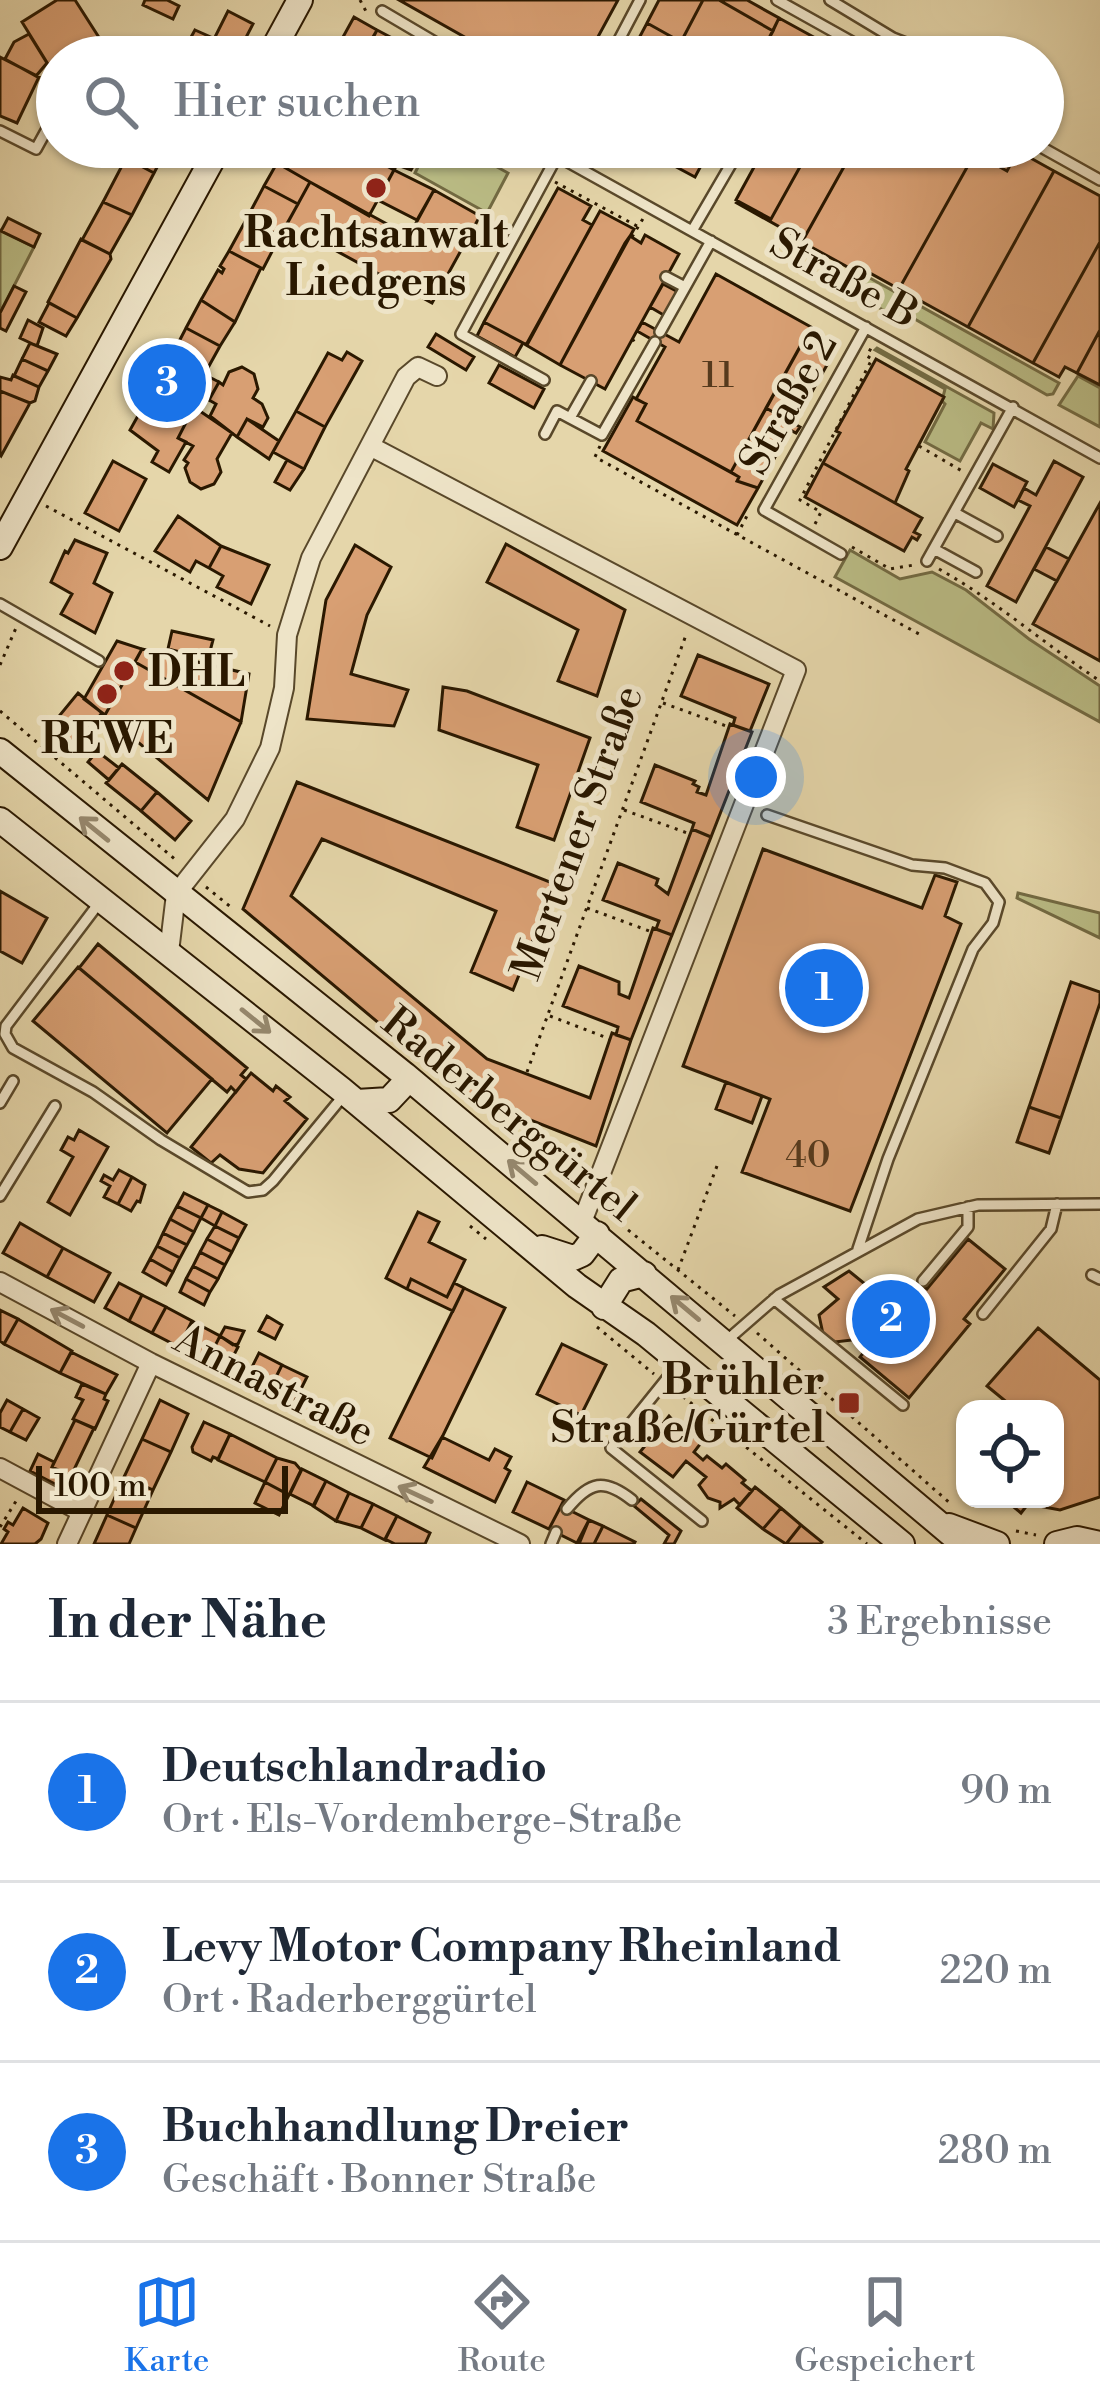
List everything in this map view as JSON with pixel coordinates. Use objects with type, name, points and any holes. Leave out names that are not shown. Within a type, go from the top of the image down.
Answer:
[{"type":"main road","points":[[280,36],[300,0]]},
{"type":"main road","points":[[0,548],[208,168]]},
{"type":"main road","points":[[0,737],[7,757]]},
{"type":"main road","name":"Raderberggürtel","points":[[7,757],[183,885],[405,1075],[590,1219],[644,1274],[725,1342],[946,1515],[963,1544]]},
{"type":"main road","name":"Raderberggürtel","points":[[0,820],[351,1097],[604,1307],[681,1362],[902,1544]]},
{"type":"main road","points":[[351,1097],[389,1100],[405,1083],[405,1075]]},
{"type":"main road","points":[[523,1240],[573,1258],[582,1254],[590,1219]]},
{"type":"main road","points":[[604,1307],[621,1280],[644,1274]]},
{"type":"main road","points":[[946,1515],[1004,1537]]},
{"type":"main road","points":[[1048,1540],[1100,1544]]},
{"type":"street","points":[[169,952],[183,885],[235,819],[270,748],[284,688],[287,635],[311,558],[406,377],[418,367],[437,376]]},
{"type":"street","points":[[370,446],[796,670],[590,1219]]},
{"type":"street","name":"Annastraße","points":[[0,1282],[151,1363],[520,1544]]},
{"type":"street","points":[[67,1544],[151,1363]]},
{"type":"street","points":[[0,1468],[82,1513]]},
{"type":"lane","points":[[621,36],[640,0]]},
{"type":"lane","points":[[777,0],[841,36]]},
{"type":"lane","points":[[830,0],[890,36]]},
{"type":"lane","points":[[382,11],[424,36]]},
{"type":"lane","points":[[0,131],[36,149]]},
{"type":"lane","points":[[1064,160],[1100,180]]},
{"type":"lane","points":[[544,380],[461,334],[550,168]]},
{"type":"lane","name":"Straße B","points":[[588,168],[711,242],[1100,458]]},
{"type":"lane","points":[[692,230],[729,168]]},
{"type":"lane","points":[[544,434],[557,411],[602,435],[711,242]]},
{"type":"lane","points":[[667,277],[686,287]]},
{"type":"lane","name":"Straße 2","points":[[808,535],[764,510],[866,327]]},
{"type":"lane","points":[[570,418],[591,381]]},
{"type":"lane","points":[[927,561],[1012,407]]},
{"type":"lane","points":[[955,513],[997,536]]},
{"type":"lane","points":[[808,535],[841,554]]},
{"type":"lane","points":[[934,549],[976,572]]},
{"type":"lane","points":[[0,604],[100,661]]},
{"type":"lane","points":[[767,815],[912,865],[945,868],[985,883],[999,902],[993,923],[973,949],[888,1159],[858,1249]]},
{"type":"lane","points":[[102,899],[6,1026],[7,1041],[14,1048],[94,1092],[161,1140],[248,1192],[263,1190],[273,1181],[351,1097]]},
{"type":"lane","points":[[0,1103],[13,1081]]},
{"type":"lane","points":[[0,1196],[55,1106]]},
{"type":"lane","points":[[983,1313],[1051,1229],[1057,1204]]},
{"type":"lane","points":[[725,1342],[774,1299],[918,1219],[968,1207],[1100,1204]]},
{"type":"lane","points":[[923,1281],[968,1227],[968,1207]]},
{"type":"lane","points":[[774,1299],[903,1405]]},
{"type":"lane","points":[[681,1362],[611,1448],[702,1522]]},
{"type":"lane","points":[[567,1509],[598,1485],[615,1487],[632,1500]]},
{"type":"lane","points":[[550,1544],[556,1532]]},
{"type":"path","points":[[545,177],[638,227]]},
{"type":"path","points":[[632,237],[645,217]]},
{"type":"path","points":[[632,341],[638,336]]},
{"type":"path","points":[[808,535],[821,512],[800,500],[872,359],[867,356],[874,343]]},
{"type":"path","points":[[919,446],[974,478]]},
{"type":"path","points":[[597,452],[595,457],[919,634]]},
{"type":"path","points":[[27,498],[71,517],[287,635]]},
{"type":"path","points":[[737,535],[749,512]]},
{"type":"path","points":[[852,547],[890,569],[927,561],[971,587],[1100,681]]},
{"type":"path","name":"Mertener Straße","points":[[527,1072],[693,616]]},
{"type":"path","points":[[0,664],[22,617]]},
{"type":"path","points":[[662,702],[729,727]]},
{"type":"path","points":[[0,711],[183,885],[244,919]]},
{"type":"path","points":[[623,809],[690,834]]},
{"type":"path","points":[[587,908],[652,932]]},
{"type":"path","points":[[548,1015],[610,1039]]},
{"type":"path","points":[[512,1113],[506,1131],[590,1219],[677,1272],[829,1391],[946,1515]]},
{"type":"path","points":[[677,1272],[717,1166]]},
{"type":"path","points":[[0,1527],[27,1483]]},
{"type":"path","points":[[1004,1537],[1048,1540]]},
{"type":"green space","points":[[418,168],[499,168],[508,173],[487,213],[415,173]]},
{"type":"green space","points":[[0,230],[34,247],[0,313]]},
{"type":"green space","points":[[868,277],[1059,383],[1053,394],[1047,395],[892,306],[888,313],[856,294]]},
{"type":"green space","points":[[877,348],[994,413],[993,429],[981,423],[960,461],[925,442],[945,404],[945,389]]},
{"type":"green space","points":[[1078,376],[1100,388],[1100,427],[1059,405]]},
{"type":"green space","points":[[850,550],[900,579],[932,572],[966,590],[1100,686],[1100,722],[835,577]]},
{"type":"green space","points":[[1018,893],[1100,913],[1100,938],[1017,898]]},
{"type":"building","points":[[57,0],[75,0],[98,36],[36,36],[36,45],[22,22]]},
{"type":"building","points":[[145,0],[167,0],[179,6],[173,19],[143,5]]},
{"type":"building","points":[[399,0],[618,0],[598,36],[463,36]]},
{"type":"building","points":[[659,0],[703,0],[684,36],[670,36],[647,23]]},
{"type":"building","points":[[703,0],[719,0],[773,31],[770,36],[684,36]]},
{"type":"building","points":[[719,0],[747,0],[779,18],[773,31]]},
{"type":"building","points":[[228,11],[253,24],[247,36],[216,36]]},
{"type":"building","points":[[354,17],[377,30],[374,36],[344,36]]},
{"type":"building","points":[[779,18],[812,36],[770,36]]},
{"type":"building","points":[[647,23],[670,36],[640,36]]},
{"type":"building","points":[[29,34],[36,45],[36,76],[5,59],[14,42]]},
{"type":"building","points":[[0,57],[36,75],[36,83],[17,123],[0,116]]},
{"type":"building","points":[[121,168],[154,173],[132,215],[103,202]]},
{"type":"building","points":[[274,168],[286,168],[310,182],[298,204],[264,186]]},
{"type":"building","points":[[286,168],[394,170],[369,216]]},
{"type":"building","points":[[678,168],[700,168],[695,177]]},
{"type":"building","points":[[754,168],[799,168],[771,219],[736,200]]},
{"type":"building","points":[[799,168],[843,168],[803,240],[735,202],[771,219]]},
{"type":"building","points":[[843,168],[967,168],[899,289],[802,242]]},
{"type":"building","points":[[967,168],[1054,171],[968,327],[899,289]]},
{"type":"building","points":[[394,170],[434,190],[417,220],[378,200]]},
{"type":"building","points":[[1054,171],[1100,196],[1100,242],[1033,363],[968,327]]},
{"type":"building","points":[[310,182],[409,236],[434,190],[480,216],[432,303],[287,224]]},
{"type":"building","points":[[264,186],[298,204],[280,236],[247,218]]},
{"type":"building","points":[[558,188],[591,206],[583,220],[592,225],[527,345],[484,322]]},
{"type":"building","points":[[103,202],[132,215],[110,254],[82,240]]},
{"type":"building","points":[[600,211],[634,229],[560,365],[526,345]]},
{"type":"building","points":[[8,218],[40,234],[34,247],[1,231]]},
{"type":"building","points":[[247,218],[280,236],[263,269],[229,251]]},
{"type":"building","points":[[645,235],[679,254],[605,389],[560,365],[625,243],[630,236],[641,243]]},
{"type":"building","points":[[81,239],[110,254],[111,259],[77,318],[48,302]]},
{"type":"building","points":[[1100,242],[1100,330],[1077,373],[1065,367],[1059,377],[1033,363]]},
{"type":"building","points":[[229,251],[261,268],[235,322],[201,300],[218,270],[222,273],[220,266]]},
{"type":"building","points":[[716,274],[811,327],[731,472],[637,421],[646,404],[636,399],[665,347],[637,331],[642,322],[679,342]]},
{"type":"building","points":[[663,284],[680,293],[667,317],[650,307]]},
{"type":"building","points":[[14,286],[26,292],[6,331],[0,328],[0,313]]},
{"type":"building","points":[[201,300],[235,322],[220,346],[186,328]]},
{"type":"building","points":[[49,303],[77,318],[66,336],[39,322]]},
{"type":"building","points":[[28,320],[43,328],[37,346],[20,338]]},
{"type":"building","points":[[484,322],[523,343],[515,357],[477,336]]},
{"type":"building","points":[[186,328],[220,346],[204,375],[171,357]]},
{"type":"building","points":[[1100,330],[1100,385],[1077,373]]},
{"type":"building","points":[[436,334],[474,357],[466,370],[428,347]]},
{"type":"building","points":[[30,343],[57,354],[48,371],[22,359]]},
{"type":"building","points":[[802,343],[832,356],[794,424],[766,408]]},
{"type":"building","points":[[347,352],[362,361],[325,427],[296,411],[328,353],[342,360]]},
{"type":"building","points":[[22,359],[48,371],[39,387],[14,376]]},
{"type":"building","points":[[876,359],[944,397],[906,469],[895,503],[823,463]]},
{"type":"building","points":[[499,365],[544,389],[534,408],[489,383]]},
{"type":"building","points":[[188,366],[219,382],[209,400],[180,380]]},
{"type":"building","points":[[242,367],[254,374],[258,389],[253,398],[268,418],[263,427],[247,419],[237,437],[210,416],[216,404],[209,400],[229,372]]},
{"type":"building","points":[[163,371],[186,385],[180,399],[194,407],[178,438],[186,442],[169,472],[152,462],[158,451],[130,430]]},
{"type":"building","points":[[13,375],[39,387],[35,401],[0,391],[0,377],[11,380]]},
{"type":"building","points":[[0,391],[30,403],[1,456],[0,455]]},
{"type":"building","points":[[633,397],[646,404],[637,421],[739,477],[737,481],[758,488],[737,525],[603,451]]},
{"type":"building","points":[[194,407],[232,433],[217,459],[221,472],[214,484],[201,489],[190,482],[185,468],[184,460],[193,446],[178,438]]},
{"type":"building","points":[[766,408],[800,427],[796,433],[790,430],[758,488],[737,481],[739,477],[731,472]]},
{"type":"building","points":[[296,411],[325,427],[304,469],[273,452]]},
{"type":"building","points":[[247,419],[279,441],[269,459],[237,437]]},
{"type":"building","points":[[287,460],[304,469],[290,490],[275,482]]},
{"type":"building","points":[[113,461],[146,479],[119,531],[85,513]]},
{"type":"building","points":[[1054,461],[1083,477],[1016,602],[987,586],[1030,506],[1018,500],[1024,488],[1036,495]]},
{"type":"building","points":[[823,463],[922,518],[914,532],[920,535],[917,540],[912,537],[904,551],[805,497]]},
{"type":"building","points":[[993,464],[1027,482],[1014,507],[980,488]]},
{"type":"building","points":[[1100,503],[1100,661],[1033,624]]},
{"type":"building","points":[[178,516],[221,546],[209,568],[196,561],[190,572],[155,551]]},
{"type":"building","points":[[75,540],[107,553],[94,583],[112,593],[95,633],[61,614],[72,594],[51,582]]},
{"type":"building","points":[[506,544],[625,610],[597,696],[558,681],[578,630],[487,582]]},
{"type":"building","points":[[355,545],[391,567],[367,615],[351,674],[408,690],[394,726],[307,719],[326,600]]},
{"type":"building","points":[[221,546],[269,565],[251,604],[217,587],[223,576],[209,568]]},
{"type":"building","points":[[1046,547],[1069,559],[1057,581],[1034,569]]},
{"type":"building","points":[[172,631],[213,640],[208,659],[168,649]]},
{"type":"building","points":[[117,641],[142,649],[105,715],[84,699]]},
{"type":"building","points":[[142,649],[249,674],[241,722],[135,662]]},
{"type":"building","points":[[698,655],[769,684],[750,731],[733,725],[735,718],[681,696]]},
{"type":"building","points":[[135,662],[241,722],[208,800],[105,715]]},
{"type":"building","points":[[443,687],[467,691],[590,738],[554,840],[517,827],[538,765],[439,730]]},
{"type":"building","points":[[78,693],[102,713],[70,752],[46,732]]},
{"type":"building","points":[[730,724],[752,732],[711,837],[692,829],[694,823],[641,802],[655,765],[695,781],[697,792],[706,795]]},
{"type":"building","points":[[97,751],[119,768],[109,780],[88,762]]},
{"type":"building","points":[[122,764],[157,792],[141,811],[106,783]]},
{"type":"building","points":[[297,782],[555,884],[513,990],[471,972],[496,911],[322,839],[291,896],[487,1059],[590,1098],[612,1033],[631,1040],[596,1146],[462,1093],[243,909]]},
{"type":"building","points":[[157,792],[191,821],[175,840],[141,811]]},
{"type":"building","points":[[692,829],[711,837],[672,935],[656,929],[659,921],[603,900],[618,863],[658,879],[656,885],[668,894]]},
{"type":"building","points":[[763,849],[922,908],[935,875],[957,882],[945,916],[961,924],[850,1211],[742,1172],[770,1099],[683,1066]]},
{"type":"building","points":[[0,891],[47,918],[22,963],[0,951]]},
{"type":"building","points":[[653,928],[672,935],[631,1040],[616,1035],[618,1027],[563,1006],[579,966],[619,982],[619,994],[629,998]]},
{"type":"building","points":[[98,944],[247,1068],[241,1075],[246,1079],[236,1092],[231,1087],[227,1092],[79,968]]},
{"type":"building","points":[[78,967],[212,1079],[167,1133],[33,1021]]},
{"type":"building","points":[[1071,982],[1100,992],[1100,1003],[1061,1118],[1029,1107]]},
{"type":"building","points":[[251,1073],[273,1091],[276,1086],[290,1097],[285,1101],[307,1119],[263,1173],[239,1169],[220,1155],[211,1163],[191,1147]]},
{"type":"building","points":[[726,1082],[762,1096],[752,1123],[716,1109]]},
{"type":"building","points":[[1029,1107],[1061,1118],[1049,1153],[1017,1142]]},
{"type":"building","points":[[79,1130],[108,1147],[70,1215],[48,1202],[73,1157],[61,1150]]},
{"type":"building","points":[[119,1170],[132,1177],[118,1204],[104,1197],[110,1186],[101,1181],[104,1175],[113,1180]]},
{"type":"building","points":[[132,1177],[145,1185],[140,1202],[131,1211],[118,1204]]},
{"type":"building","points":[[184,1193],[208,1205],[201,1218],[177,1206]]},
{"type":"building","points":[[208,1205],[222,1212],[215,1226],[201,1218]]},
{"type":"building","points":[[177,1206],[201,1218],[194,1232],[170,1219]]},
{"type":"building","points":[[222,1212],[246,1225],[239,1238],[215,1226]]},
{"type":"building","points":[[418,1212],[439,1222],[429,1242],[465,1260],[447,1297],[411,1279],[407,1289],[386,1278]]},
{"type":"building","points":[[170,1219],[194,1232],[187,1245],[163,1233]]},
{"type":"building","points":[[20,1223],[63,1248],[47,1277],[3,1253]]},
{"type":"building","points":[[215,1226],[239,1238],[232,1252],[207,1239]]},
{"type":"building","points":[[163,1233],[187,1245],[180,1258],[157,1246]]},
{"type":"building","points":[[207,1239],[232,1252],[225,1265],[200,1252]]},
{"type":"building","points":[[968,1239],[1005,1269],[964,1319],[970,1324],[909,1398],[860,1357],[869,1346],[860,1339],[835,1342],[823,1334],[819,1315],[838,1299],[824,1287],[849,1271],[898,1311],[921,1284],[927,1289]]},
{"type":"building","points":[[157,1246],[180,1258],[173,1272],[150,1259]]},
{"type":"building","points":[[63,1248],[110,1273],[94,1302],[47,1277]]},
{"type":"building","points":[[200,1252],[225,1265],[218,1279],[193,1266]]},
{"type":"building","points":[[150,1259],[173,1272],[166,1285],[143,1272]]},
{"type":"building","points":[[193,1266],[218,1279],[210,1292],[186,1279]]},
{"type":"building","points":[[186,1279],[210,1292],[204,1305],[180,1292]]},
{"type":"building","points":[[411,1279],[447,1297],[454,1283],[464,1288],[453,1311],[407,1289]]},
{"type":"building","points":[[119,1283],[142,1295],[129,1321],[105,1308]]},
{"type":"building","points":[[464,1288],[505,1308],[432,1458],[390,1438]]},
{"type":"building","points":[[142,1295],[166,1307],[152,1333],[129,1321]]},
{"type":"building","points":[[166,1307],[192,1321],[179,1347],[152,1333]]},
{"type":"building","points":[[0,1310],[18,1319],[4,1344],[0,1341]]},
{"type":"building","points":[[267,1316],[282,1325],[275,1339],[259,1331]]},
{"type":"building","points":[[18,1319],[72,1351],[60,1373],[4,1344]]},
{"type":"building","points":[[192,1321],[220,1336],[207,1362],[179,1347]]},
{"type":"building","points":[[225,1327],[244,1331],[238,1344],[220,1336]]},
{"type":"building","points":[[1038,1328],[1100,1380],[1100,1497],[1060,1510],[1049,1508],[1064,1508],[1064,1400],[1004,1400],[987,1386]]},
{"type":"building","points":[[220,1336],[238,1347],[225,1372],[206,1363]]},
{"type":"building","points":[[562,1344],[606,1365],[581,1415],[537,1394]]},
{"type":"building","points":[[71,1352],[117,1375],[106,1394],[60,1373]]},
{"type":"building","points":[[259,1353],[282,1365],[269,1391],[246,1379]]},
{"type":"building","points":[[282,1365],[307,1377],[294,1403],[269,1391]]},
{"type":"building","points":[[82,1384],[106,1394],[108,1401],[95,1429],[73,1419],[83,1400],[76,1397]]},
{"type":"building","points":[[7,1400],[23,1409],[10,1432],[0,1427]]},
{"type":"building","points":[[160,1400],[188,1414],[171,1452],[142,1439]]},
{"type":"building","points":[[23,1409],[39,1418],[26,1440],[10,1432]]},
{"type":"building","points":[[669,1416],[701,1443],[694,1452],[703,1460],[707,1456],[722,1468],[726,1464],[745,1480],[742,1483],[752,1491],[740,1505],[734,1499],[720,1508],[720,1502],[708,1498],[699,1485],[706,1477],[686,1461],[673,1477],[640,1452]]},
{"type":"building","points":[[75,1420],[94,1428],[71,1476],[52,1467]]},
{"type":"building","points":[[204,1422],[230,1434],[218,1459],[211,1461],[192,1447]]},
{"type":"building","points":[[230,1434],[277,1458],[265,1482],[218,1460]]},
{"type":"building","points":[[442,1437],[489,1460],[495,1449],[511,1457],[505,1468],[510,1471],[495,1502],[424,1467]]},
{"type":"building","points":[[142,1439],[171,1452],[153,1490],[124,1477]]},
{"type":"building","points":[[38,1454],[63,1472],[57,1485],[30,1471]]},
{"type":"building","points":[[277,1458],[301,1470],[289,1495],[265,1482]]},
{"type":"building","points":[[302,1469],[326,1481],[314,1506],[290,1494]]},
{"type":"building","points":[[124,1477],[153,1490],[136,1528],[107,1515]]},
{"type":"building","points":[[326,1481],[349,1493],[336,1521],[313,1506]]},
{"type":"building","points":[[265,1482],[289,1495],[279,1515],[255,1503]]},
{"type":"building","points":[[527,1482],[564,1500],[549,1529],[513,1512]]},
{"type":"building","points":[[755,1487],[781,1508],[763,1529],[737,1508]]},
{"type":"building","points":[[349,1493],[373,1504],[361,1528],[336,1521]]},
{"type":"building","points":[[641,1499],[681,1531],[674,1544],[664,1544],[669,1535],[634,1506]]},
{"type":"building","points":[[373,1504],[397,1516],[385,1540],[361,1528]]},
{"type":"building","points":[[561,1506],[589,1520],[577,1543],[549,1529]]},
{"type":"building","points":[[23,1508],[48,1523],[41,1539],[35,1544],[1,1544],[8,1522],[13,1525]]},
{"type":"building","points":[[781,1508],[801,1525],[786,1544],[763,1529]]},
{"type":"building","points":[[107,1515],[136,1528],[129,1544],[94,1544]]},
{"type":"building","points":[[397,1516],[430,1533],[425,1544],[395,1544],[385,1539]]},
{"type":"building","points":[[589,1520],[603,1526],[594,1544],[579,1544]]},
{"type":"building","points":[[801,1525],[822,1542],[786,1544]]},
{"type":"building","points":[[603,1526],[635,1542],[634,1544],[594,1544]]},
{"type":"place","name":"Rachtsanwalt Liedgens","points":[[376,188]]},
{"type":"place","name":"Buchhandlung Dreier","points":[[167,383]]},
{"type":"place","name":"DHL","points":[[124,671]]},
{"type":"place","name":"REWE","points":[[107,694]]},
{"type":"place","name":"Deutschlandradio","points":[[824,988]]},
{"type":"place","name":"Levy Motor Company Rheinland","points":[[891,1319]]},
{"type":"place","name":"Brühler Straße/Gürtel","points":[[849,1403]]}]
